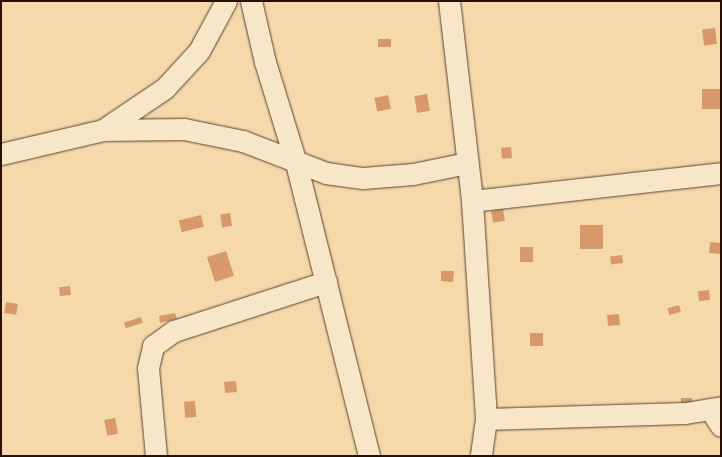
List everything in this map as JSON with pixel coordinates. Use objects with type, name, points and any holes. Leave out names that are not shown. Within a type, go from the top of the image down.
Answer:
[{"type":"street","points":[[103,130],[166,88],[199,51],[226,1]]},
{"type":"street","points":[[251,1],[265,62],[296,163],[368,456]]},
{"type":"street","points":[[455,1],[467,163],[472,201],[486,420],[481,456]]},
{"type":"street","points":[[1,154],[103,130],[184,129],[243,141],[296,163],[326,173],[363,178],[413,174],[467,163]]},
{"type":"street","points":[[472,201],[721,173]]},
{"type":"street","points":[[156,456],[148,368],[152,346],[174,331],[326,282]]},
{"type":"street","points":[[486,420],[685,413],[717,414]]},
{"type":"building","points":[[715,28],[717,44],[704,45],[702,30]]},
{"type":"building","points":[[378,39],[391,39],[391,47],[378,47]]},
{"type":"building","points":[[702,89],[721,89],[721,109],[702,109]]},
{"type":"building","points":[[427,94],[430,111],[417,113],[414,96]]},
{"type":"building","points":[[388,95],[391,109],[377,112],[374,98]]},
{"type":"building","points":[[511,147],[512,158],[502,159],[501,148]]},
{"type":"building","points":[[503,209],[505,221],[493,223],[491,211]]},
{"type":"building","points":[[230,213],[232,226],[222,227],[220,215]]},
{"type":"building","points":[[201,215],[204,227],[182,232],[179,221]]},
{"type":"building","points":[[580,225],[603,225],[603,249],[580,249]]},
{"type":"building","points":[[710,242],[721,243],[720,254],[709,253]]},
{"type":"building","points":[[520,247],[533,247],[533,262],[520,262]]},
{"type":"building","points":[[226,251],[234,276],[215,282],[207,257]]},
{"type":"building","points":[[622,255],[623,263],[611,264],[610,256]]},
{"type":"building","points":[[441,271],[454,271],[453,282],[441,281]]},
{"type":"building","points":[[70,286],[71,295],[60,296],[59,287]]},
{"type":"building","points":[[709,290],[710,300],[699,301],[698,291]]},
{"type":"building","points":[[6,302],[18,304],[16,315],[4,313]]},
{"type":"building","points":[[679,305],[681,312],[669,315],[667,308]]},
{"type":"building","points":[[175,313],[177,319],[160,323],[159,316]]},
{"type":"building","points":[[619,314],[620,325],[608,326],[607,315]]},
{"type":"building","points":[[141,317],[143,323],[126,328],[124,323]]},
{"type":"building","points":[[530,333],[543,333],[543,346],[530,346]]},
{"type":"building","points":[[236,381],[237,392],[225,393],[224,382]]},
{"type":"building","points":[[681,398],[692,398],[692,410],[681,410]]},
{"type":"building","points":[[195,401],[196,417],[185,418],[184,402]]},
{"type":"building","points":[[115,418],[118,434],[107,436],[104,420]]}]
